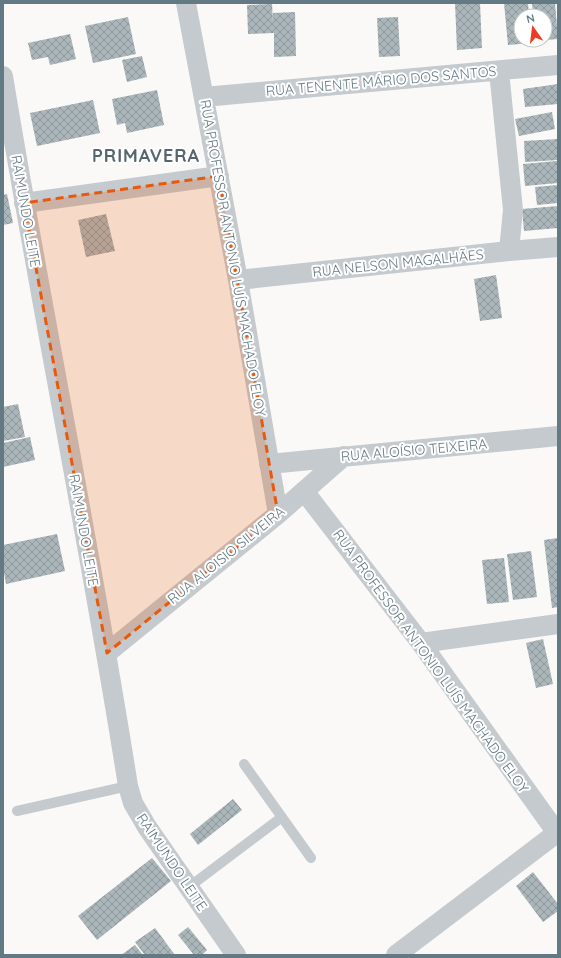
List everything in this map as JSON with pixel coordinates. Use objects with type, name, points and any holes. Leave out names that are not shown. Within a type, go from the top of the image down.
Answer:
[{"type":"street","name":"RUA PROFESSOR ANTONIO LUÍS MACHADO ELOY","points":[[186,3],[238,280],[278,514]]},
{"type":"street","name":"RUA TENENTE MÁRIO DOS SANTOS","points":[[204,97],[558,65]]},
{"type":"street","points":[[499,71],[513,210],[509,251]]},
{"type":"street","name":"RAIMUNDO LEITE","points":[[3,76],[24,203],[107,653],[128,786],[133,803],[147,827],[235,955]]},
{"type":"street","points":[[24,203],[219,176]]},
{"type":"street","name":"RUA NELSON MAGALHÃES","points":[[238,280],[558,247]]},
{"type":"street","name":"RUA ALOÍSIO TEIXEIRA","points":[[269,464],[558,436]]},
{"type":"street","name":"RUA ALOISIO SILVEIRA","points":[[107,653],[278,514],[344,456]]},
{"type":"street","name":"RUA PROFESSOR ANTONIO LUÍS MACHADO ELOY","points":[[304,491],[421,643],[558,832]]},
{"type":"street","points":[[421,643],[558,624]]},
{"type":"street","points":[[396,955],[449,913],[558,832]]},
{"type":"lane","points":[[244,764],[311,858]]},
{"type":"lane","points":[[17,811],[128,786]]},
{"type":"lane","points":[[189,887],[282,817]]},
{"type":"highlighted area","points":[[219,176],[278,514],[107,653],[24,203]]},
{"type":"building","points":[[455,3],[480,3],[482,48],[457,50]]},
{"type":"building","points":[[504,3],[528,3],[528,8],[513,8],[513,45],[508,45]]},
{"type":"building","points":[[532,3],[555,3],[558,39],[553,39],[553,8],[532,8]]},
{"type":"building","points":[[272,4],[273,21],[273,13],[295,12],[296,56],[274,57],[274,33],[248,34],[247,5]]},
{"type":"building","points":[[128,17],[136,54],[93,63],[85,26]]},
{"type":"building","points":[[398,17],[400,56],[379,57],[377,18]]},
{"type":"building","points":[[70,34],[76,59],[50,65],[48,57],[32,60],[28,43]]},
{"type":"building","points":[[142,56],[147,77],[127,82],[122,60]]},
{"type":"building","points":[[558,84],[558,104],[525,107],[523,89]]},
{"type":"building","points":[[157,90],[164,125],[127,133],[125,123],[117,125],[112,99]]},
{"type":"building","points":[[93,100],[100,133],[37,146],[30,113]]},
{"type":"building","points":[[552,112],[555,129],[519,136],[515,119]]},
{"type":"building","points":[[558,139],[558,160],[525,162],[524,141]]},
{"type":"building","points":[[557,161],[558,183],[525,186],[523,164]]},
{"type":"building","points":[[558,185],[558,203],[537,205],[535,187]]},
{"type":"building","points":[[7,194],[13,223],[3,225],[3,195]]},
{"type":"building","points":[[558,206],[558,228],[524,231],[522,209]]},
{"type":"building","points":[[106,214],[115,251],[86,257],[78,220]]},
{"type":"building","points":[[496,275],[502,318],[480,321],[474,279]]},
{"type":"building","points":[[18,404],[25,437],[3,441],[3,407]]},
{"type":"building","points":[[30,437],[35,460],[3,467],[3,443]]},
{"type":"building","points":[[57,534],[65,571],[6,584],[3,567],[3,545]]},
{"type":"building","points":[[558,538],[558,607],[552,608],[544,540]]},
{"type":"building","points":[[531,551],[537,597],[513,600],[507,554]]},
{"type":"building","points":[[504,558],[509,602],[487,604],[482,560]]},
{"type":"building","points":[[543,639],[553,684],[536,688],[526,643]]},
{"type":"building","points":[[233,799],[242,810],[198,845],[190,834]]},
{"type":"building","points":[[152,858],[171,881],[97,940],[78,916]]},
{"type":"building","points":[[533,872],[558,904],[558,911],[543,922],[516,886]]},
{"type":"building","points":[[188,927],[207,950],[202,955],[194,955],[178,935]]},
{"type":"building","points":[[155,928],[175,955],[145,955],[135,942]]},
{"type":"building","points":[[135,945],[143,955],[121,955]]},
{"type":"district","name":"PRIMAVERA","points":[[146,156]]}]
